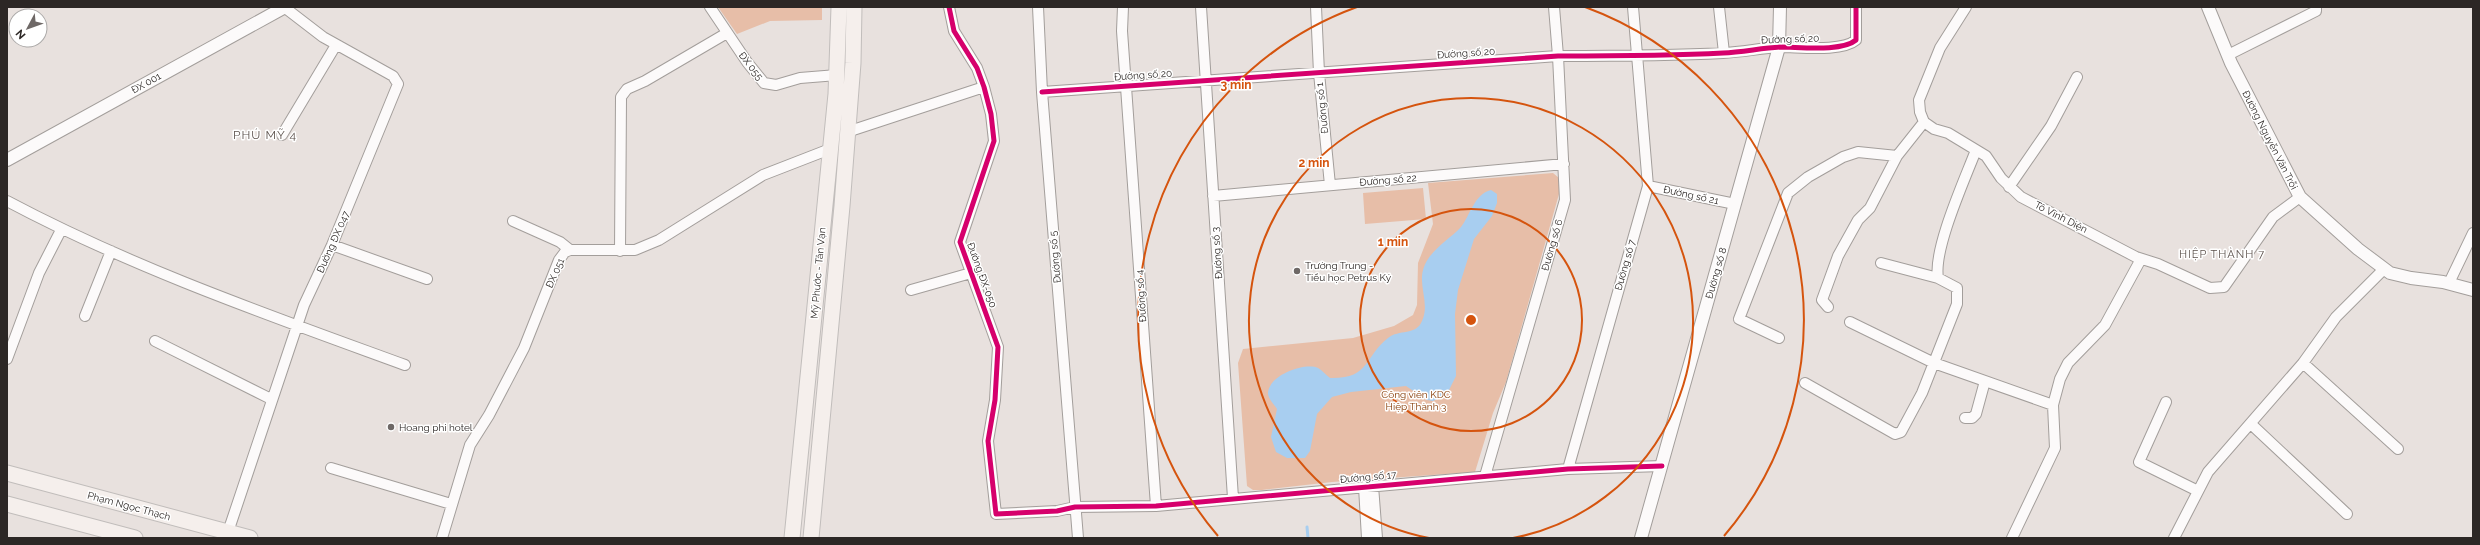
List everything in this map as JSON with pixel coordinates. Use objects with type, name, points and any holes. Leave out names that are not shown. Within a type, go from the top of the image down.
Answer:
[{"type":"main road","name":"Mỹ Phước - Tân Vạn","points":[[792,538],[837,75],[839,7]]},
{"type":"main road","name":"Mỹ Phước - Tân Vạn","points":[[811,538],[853,63],[854,7]]},
{"type":"main road","name":"Phạm Ngọc Thạch","points":[[7,473],[227,535],[250,538]]},
{"type":"main road","points":[[7,504],[135,538]]},
{"type":"street","name":"Đường ĐX 047","points":[[227,535],[271,399],[297,325],[332,245],[398,84],[393,76],[336,45],[284,7]]},
{"type":"street","name":"ĐX 001","points":[[7,160],[284,7]]},
{"type":"street","name":"ĐX 055","points":[[710,7],[746,62],[764,82],[776,85],[800,78],[837,75]]},
{"type":"street","name":"Đường ĐX-050","points":[[949,7],[954,31],[976,68],[984,87],[991,114],[994,141],[960,242],[998,347],[995,400],[988,441],[996,514]]},
{"type":"street","name":"Đường số 5","points":[[1038,7],[1042,92],[1078,538]]},
{"type":"street","name":"Đường số 4","points":[[1123,7],[1122,31],[1156,506]]},
{"type":"street","name":"Đường số 3","points":[[1201,7],[1204,80],[1233,498]]},
{"type":"street","name":"Đường số 1","points":[[1316,7],[1318,73],[1330,185]]},
{"type":"street","name":"Đường số 6","points":[[1485,476],[1565,200],[1558,56],[1554,7]]},
{"type":"street","name":"Đường số 7","points":[[1568,468],[1648,186],[1633,7]]},
{"type":"street","points":[[1719,7],[1724,53]]},
{"type":"street","name":"Đường số 8","points":[[1641,538],[1780,47],[1780,7]]},
{"type":"street","name":"Đường số 20","points":[[1042,92],[1558,56],[1636,57],[1724,53],[1780,47],[1850,45],[1856,40],[1857,34],[1856,7]]},
{"type":"street","points":[[1828,307],[1822,300],[1838,256],[1858,220],[1870,208],[1897,156],[1924,122],[1920,112],[1919,100],[1940,48],[1966,7]]},
{"type":"street","name":"Đường Nguyễn Văn Trỗi","points":[[2208,7],[2228,55],[2273,149],[2300,197],[2358,249],[2390,273],[2411,278],[2449,283],[2473,290]]},
{"type":"street","points":[[2228,55],[2316,11],[2316,8]]},
{"type":"street","points":[[620,251],[621,97],[627,89],[645,81],[727,33]]},
{"type":"street","points":[[282,136],[336,45]]},
{"type":"street","points":[[2009,187],[2051,126],[2077,77]]},
{"type":"street","points":[[847,132],[984,87]]},
{"type":"street","name":"Tô Vĩnh Diện","points":[[1924,122],[1976,150],[1990,161],[2009,187],[2021,197],[2141,259],[2158,264],[2210,288],[2224,287],[2273,217],[2300,197]]},
{"type":"street","name":"ĐX 051","points":[[442,538],[470,445],[489,415],[524,348],[559,260],[565,252],[570,250],[635,250],[659,240],[763,175],[830,149]]},
{"type":"street","points":[[1938,278],[1936,268],[1944,237],[1976,150]]},
{"type":"street","points":[[1779,338],[1739,319],[1788,192],[1808,177],[1858,152],[1897,156]]},
{"type":"street","name":"Đường số 22","points":[[1213,196],[1564,164]]},
{"type":"street","name":"Đường số 21","points":[[1648,186],[1735,204]]},
{"type":"street","points":[[7,201],[61,230],[297,325],[405,365]]},
{"type":"street","points":[[513,221],[560,242],[570,250]]},
{"type":"street","points":[[7,359],[39,273],[61,230]]},
{"type":"street","points":[[2449,283],[2473,234]]},
{"type":"street","points":[[332,245],[427,279]]},
{"type":"street","points":[[85,316],[111,250]]},
{"type":"street","points":[[2012,538],[2055,448],[2053,405],[2060,379],[2068,364],[2105,326],[2141,259]]},
{"type":"street","points":[[1805,383],[1897,435],[1922,393],[1957,304],[1957,288],[1938,278],[1881,263]]},
{"type":"street","points":[[2174,538],[2208,472],[2303,363],[2336,317],[2384,269]]},
{"type":"street","points":[[911,290],[971,273]]},
{"type":"street","points":[[1850,322],[1934,363],[2053,405]]},
{"type":"street","points":[[155,341],[271,399]]},
{"type":"street","points":[[2303,363],[2398,449]]},
{"type":"street","points":[[1966,418],[1972,418],[1976,414],[1985,381]]},
{"type":"street","points":[[2166,402],[2139,462],[2198,491]]},
{"type":"street","points":[[2251,424],[2347,514]]},
{"type":"street","name":"Đường số 17","points":[[996,514],[1057,511],[1075,507],[1156,506],[1568,468],[1662,466]]},
{"type":"street","points":[[331,468],[451,504]]},
{"type":"street","points":[[1367,538],[1368,486]]},
{"type":"street","points":[[1368,486],[1377,538]]},
{"type":"green space","points":[[718,7],[822,7],[822,20],[770,21],[737,34]]},
{"type":"green space","name":"Công viên KDC Hiệp Thành 3","points":[[1553,173],[1559,178],[1559,194],[1506,382],[1493,413],[1475,472],[1332,482],[1262,490],[1253,490],[1247,486],[1238,363],[1243,349],[1353,338],[1394,326],[1413,315],[1417,305],[1418,263],[1433,224],[1428,183]]},
{"type":"green space","points":[[1423,188],[1426,219],[1365,224],[1363,193]]},
{"type":"water","points":[[1491,190],[1497,194],[1497,203],[1492,216],[1474,239],[1458,290],[1455,314],[1456,376],[1447,394],[1433,401],[1427,400],[1406,386],[1351,392],[1332,397],[1317,414],[1310,451],[1305,458],[1287,458],[1276,452],[1271,437],[1277,409],[1270,400],[1268,394],[1269,387],[1273,382],[1287,372],[1304,367],[1318,368],[1330,378],[1353,375],[1365,366],[1380,345],[1392,335],[1416,329],[1422,321],[1425,310],[1422,276],[1427,261],[1437,248],[1461,227],[1480,196]]},
{"type":"waterway","points":[[1307,527],[1308,538]]},
{"type":"cycle path","points":[[949,7],[954,31],[977,68],[984,87],[991,114],[994,141],[960,242],[998,347],[995,400],[988,441],[996,514],[1057,511],[1075,507],[1156,506],[1568,469],[1662,466]]},
{"type":"cycle path","points":[[1042,92],[1558,56],[1682,55],[1781,47],[1809,48],[1841,46],[1850,44],[1856,40],[1856,7]]},
{"type":"place","name":"Trường Trung - Tiểu học Petrus Ký","points":[[1297,271]]},
{"type":"place","name":"Hoang phi hotel","points":[[391,427]]},
{"type":"district","name":"PHÚ MỸ 4","points":[[265,135]]},
{"type":"district","name":"HIỆP THÀNH 7","points":[[2222,254]]}]
